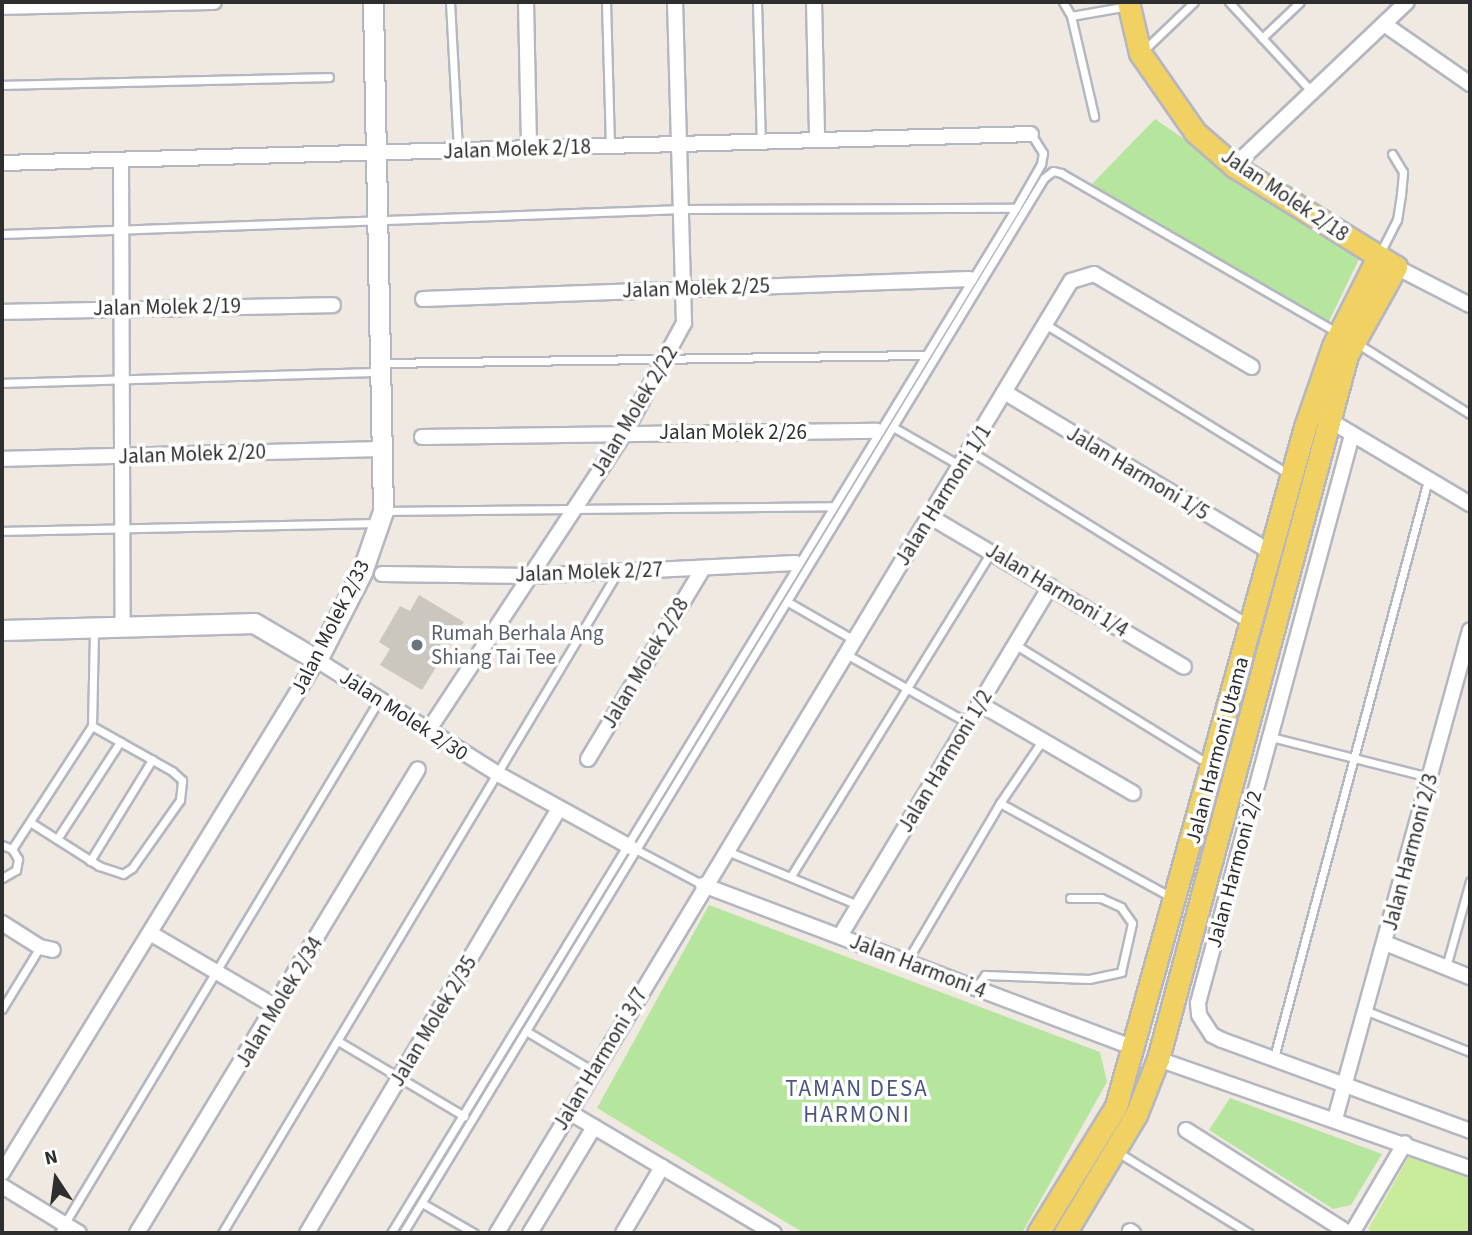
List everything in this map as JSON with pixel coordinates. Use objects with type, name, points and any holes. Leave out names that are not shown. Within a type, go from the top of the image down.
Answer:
[{"type":"main road","name":"Jalan Molek 2/18","points":[[1128,4],[1140,52],[1195,132],[1234,166],[1387,262]]},
{"type":"main road","name":"Jalan Harmoni Utama","points":[[1038,1233],[1116,1106],[1177,900],[1291,476],[1319,414],[1346,337],[1387,262]]},
{"type":"main road","name":"Jalan Harmoni Utama","points":[[1065,1233],[1136,1115],[1158,1059],[1319,414]]},
{"type":"street","points":[[2,7],[214,2]]},
{"type":"street","name":"Jalan Molek 2/33","points":[[2,1173],[317,660],[362,572],[381,517],[383,449],[379,154],[373,2]]},
{"type":"street","points":[[526,2],[529,148]]},
{"type":"street","name":"Jalan Molek 2/22","points":[[428,731],[625,432],[667,360],[684,323],[686,288],[675,2]]},
{"type":"street","points":[[814,2],[817,137]]},
{"type":"street","points":[[1234,166],[1407,2]]},
{"type":"street","points":[[1384,24],[1470,84]]},
{"type":"street","name":"Jalan Molek 2/18","points":[[2,163],[379,154],[817,137],[1031,134]]},
{"type":"street","points":[[121,160],[123,626]]},
{"type":"street","points":[[1387,262],[1470,305]]},
{"type":"street","name":"Jalan Harmoni 1/1","points":[[704,885],[1006,393],[1071,281],[1094,274],[1252,367]]},
{"type":"street","name":"Jalan Molek 2/25","points":[[423,299],[970,279]]},
{"type":"street","name":"Jalan Molek 2/19","points":[[2,312],[332,305]]},
{"type":"street","name":"Jalan Harmoni 1/5","points":[[1006,393],[1271,552]]},
{"type":"street","points":[[1319,414],[1470,504]]},
{"type":"street","name":"Jalan Molek 2/26","points":[[422,437],[625,432],[877,431]]},
{"type":"street","name":"Jalan Harmoni 2/2","points":[[1352,435],[1198,1003],[1203,1026],[1212,1035],[1273,1061],[1343,1081],[1470,1129]]},
{"type":"street","name":"Jalan Molek 2/20","points":[[2,459],[383,449]]},
{"type":"street","name":"Jalan Harmoni 1/4","points":[[929,516],[1184,667]]},
{"type":"street","name":"Jalan Molek 2/27","points":[[382,574],[530,576],[796,563]]},
{"type":"street","name":"Jalan Molek 2/28","points":[[588,759],[703,568]]},
{"type":"street","name":"Jalan Harmoni 1/2","points":[[840,936],[1049,586]]},
{"type":"street","name":"Jalan Molek 2/30","points":[[2,630],[254,622],[498,774],[634,848]]},
{"type":"street","name":"Jalan Harmoni 2/3","points":[[1330,1118],[1367,1011],[1430,778],[1466,663],[1470,630]]},
{"type":"street","points":[[980,704],[1133,793]]},
{"type":"street","name":"Jalan Molek 2/34","points":[[137,1233],[418,769]]},
{"type":"street","name":"Jalan Molek 2/35","points":[[307,1233],[559,809]]},
{"type":"street","name":"Jalan Harmoni 4","points":[[704,885],[1132,1047]]},
{"type":"street","name":"Jalan Harmoni 3/7","points":[[497,1233],[704,885]]},
{"type":"street","points":[[2,923],[47,948]]},
{"type":"street","points":[[150,933],[276,1007]]},
{"type":"street","points":[[1385,943],[1470,977]]},
{"type":"street","points":[[1158,1059],[1405,1143],[1470,1168]]},
{"type":"street","points":[[569,1112],[774,1233]]},
{"type":"street","points":[[530,1233],[594,1126]]},
{"type":"street","points":[[1186,1130],[1350,1233],[1405,1143]]},
{"type":"street","points":[[623,1233],[662,1167]]},
{"type":"street","points":[[2,1186],[61,1229],[79,1233]]},
{"type":"lane","points":[[450,2],[458,150]]},
{"type":"lane","points":[[606,2],[610,146]]},
{"type":"lane","points":[[757,2],[761,141]]},
{"type":"lane","points":[[1063,2],[1071,16],[1094,116]]},
{"type":"lane","points":[[1140,52],[1194,2]]},
{"type":"lane","points":[[1229,2],[1312,92]]},
{"type":"lane","points":[[1262,38],[1300,2]]},
{"type":"lane","points":[[1071,16],[1128,4]]},
{"type":"lane","points":[[2,85],[329,77]]},
{"type":"lane","points":[[403,1233],[634,848],[796,563],[1016,208],[1041,164],[1043,153],[1031,134]]},
{"type":"lane","points":[[1387,262],[1397,220],[1403,172],[1392,153]]},
{"type":"lane","points":[[391,1233],[788,602],[893,427],[1053,171],[1346,337],[1470,414]]},
{"type":"lane","points":[[2,234],[683,209],[1016,208]]},
{"type":"lane","points":[[1045,324],[1291,476]]},
{"type":"lane","points":[[2,383],[380,368],[923,355]]},
{"type":"lane","points":[[893,427],[961,466]]},
{"type":"lane","points":[[970,451],[1251,625]]},
{"type":"lane","points":[[1273,1061],[1428,480]]},
{"type":"lane","points":[[2,531],[122,530],[574,508],[831,506]]},
{"type":"lane","points":[[791,876],[992,551]]},
{"type":"lane","points":[[222,1233],[617,572]]},
{"type":"lane","points":[[788,602],[854,640]]},
{"type":"lane","points":[[12,849],[92,726],[94,627]]},
{"type":"lane","points":[[1016,645],[1212,766]]},
{"type":"lane","points":[[846,654],[968,723]]},
{"type":"lane","points":[[61,1229],[380,699]]},
{"type":"lane","points":[[30,822],[90,861],[111,872],[123,874],[132,868],[180,800],[182,780],[92,726]]},
{"type":"lane","points":[[1270,737],[1430,778]]},
{"type":"lane","points":[[907,961],[1000,803],[1043,740]]},
{"type":"lane","points":[[57,839],[120,742]]},
{"type":"lane","points":[[90,861],[152,760]]},
{"type":"lane","points":[[1000,803],[1177,900]]},
{"type":"lane","points":[[2,845],[12,849],[18,864],[12,874],[2,878]]},
{"type":"lane","points":[[634,848],[704,885]]},
{"type":"lane","points":[[725,850],[859,905]]},
{"type":"lane","points":[[1446,967],[1470,881]]},
{"type":"lane","points":[[976,988],[985,975],[1089,979],[1121,972],[1132,923],[1121,906],[1101,898],[1070,898]]},
{"type":"lane","points":[[2,1009],[47,948]]},
{"type":"lane","points":[[1367,1011],[1470,1052]]},
{"type":"lane","points":[[526,1031],[593,1071]]},
{"type":"lane","points":[[338,1041],[464,1116]]},
{"type":"lane","points":[[1115,1151],[1249,1233]]},
{"type":"lane","points":[[422,1203],[474,1233]]},
{"type":"green space","points":[[1155,119],[1359,259],[1328,323],[1090,186]]},
{"type":"green space","points":[[709,905],[1100,1052],[1107,1082],[1022,1233],[804,1233],[597,1108]]},
{"type":"green space","points":[[1230,1098],[1382,1154],[1351,1205],[1333,1209],[1209,1130]]},
{"type":"green space","points":[[1412,1151],[1470,1176],[1470,1233],[1375,1233],[1368,1229]]},
{"type":"building","name":"Rumah Berhala Ang Shiang Tai Tee","points":[[419,595],[464,622],[422,690],[380,665],[390,649],[379,642],[400,606],[410,611]]},
{"type":"place","name":"Rumah Berhala Ang Shiang Tai Tee","points":[[417,645]]},
{"type":"district","name":"TAMAN DESA HARMONI","points":[[857,1102]]}]
